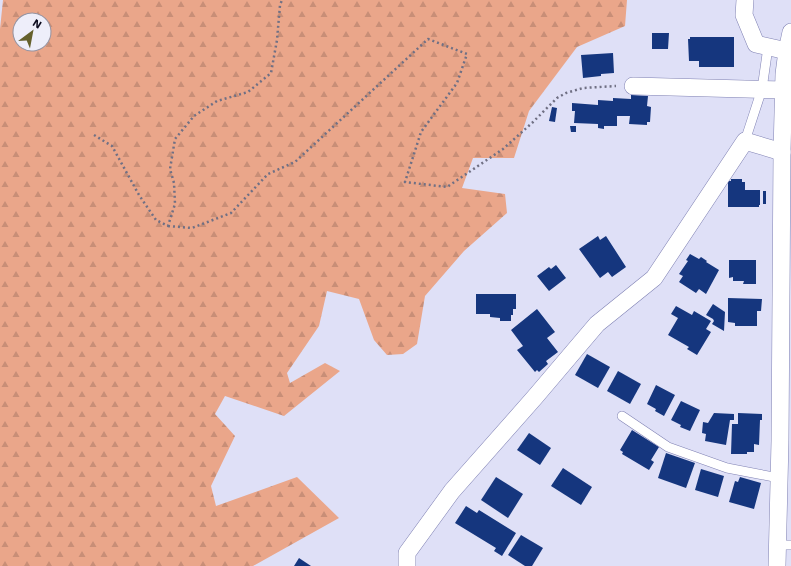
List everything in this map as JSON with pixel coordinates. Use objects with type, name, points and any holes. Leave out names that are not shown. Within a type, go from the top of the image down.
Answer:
[{"type":"street","points":[[745,0],[744,15],[756,44],[786,52]]},
{"type":"street","points":[[777,566],[785,545],[783,500],[779,478],[786,325],[782,152],[786,52],[791,33]]},
{"type":"street","points":[[633,86],[784,90]]},
{"type":"street","points":[[407,566],[406,553],[452,491],[597,324],[654,278],[745,140],[782,152]]},
{"type":"lane","points":[[745,140],[762,89],[768,47]]},
{"type":"lane","points":[[622,416],[668,447],[727,468],[779,478]]},
{"type":"path","points":[[168,226],[175,204],[174,183],[170,169],[175,139],[194,116],[217,101],[248,92],[271,73],[277,40],[280,5],[282,0]]},
{"type":"path","points":[[94,135],[112,146],[139,195],[156,220],[168,226],[192,228],[231,213],[268,174],[294,162],[428,39],[467,54],[457,83],[421,132],[405,182],[447,187],[503,149],[557,98],[566,93],[583,88],[633,86]]},
{"type":"green space","points":[[3,0],[627,0],[625,26],[577,47],[529,111],[514,158],[473,158],[462,188],[505,194],[507,213],[464,251],[425,296],[417,344],[403,354],[387,355],[374,340],[359,299],[327,291],[319,326],[287,373],[290,383],[325,363],[340,371],[284,416],[225,396],[215,414],[235,436],[211,486],[216,506],[297,477],[339,518],[253,566],[0,566],[0,29]]},
{"type":"building","points":[[652,33],[669,33],[668,49],[652,49]]},
{"type":"building","points":[[690,37],[734,37],[734,67],[699,67],[699,61],[689,61],[688,39],[690,39]]},
{"type":"building","points":[[613,53],[614,73],[583,78],[581,55]]},
{"type":"building","points":[[631,95],[648,96],[647,106],[651,107],[650,122],[647,122],[647,125],[629,124],[630,116],[617,116],[617,126],[604,126],[604,129],[598,128],[598,124],[574,123],[575,111],[572,111],[572,103],[598,105],[598,100],[613,101],[613,98],[631,99]]},
{"type":"building","points":[[552,107],[557,108],[555,122],[549,121]]},
{"type":"building","points":[[570,126],[576,126],[576,132],[571,132]]},
{"type":"building","points":[[731,179],[742,179],[742,182],[745,182],[745,190],[760,190],[759,207],[728,207],[728,181],[731,181]]},
{"type":"building","points":[[763,191],[766,191],[766,204],[763,204]]},
{"type":"building","points":[[598,236],[600,240],[606,236],[626,267],[612,277],[608,272],[600,278],[579,249]]},
{"type":"building","points":[[690,254],[699,259],[701,257],[719,270],[706,294],[699,289],[696,293],[679,282],[683,276],[679,274],[688,261],[686,260]]},
{"type":"building","points":[[729,260],[756,260],[756,284],[743,284],[744,281],[733,281],[733,277],[729,278]]},
{"type":"building","points":[[556,265],[566,278],[549,291],[537,276],[549,267],[551,269]]},
{"type":"building","points":[[476,294],[516,294],[516,309],[513,309],[511,321],[500,321],[500,318],[490,317],[490,314],[476,314]]},
{"type":"building","points":[[728,298],[762,299],[761,311],[757,311],[757,326],[735,326],[735,323],[728,322]]},
{"type":"building","points":[[713,304],[725,312],[724,331],[712,324],[714,321],[713,319],[706,315]]},
{"type":"building","points":[[676,306],[692,315],[694,311],[711,321],[706,329],[711,332],[697,355],[687,349],[689,347],[668,335],[678,318],[671,314]]},
{"type":"building","points":[[537,309],[555,332],[547,338],[558,352],[546,361],[548,364],[539,372],[537,370],[535,372],[517,350],[523,346],[511,330]]},
{"type":"building","points":[[587,354],[610,367],[598,388],[575,375]]},
{"type":"building","points":[[618,371],[641,384],[630,404],[607,391]]},
{"type":"building","points":[[656,385],[675,395],[664,416],[647,404]]},
{"type":"building","points":[[681,401],[700,410],[690,431],[680,427],[681,425],[671,420]]},
{"type":"building","points":[[714,413],[734,414],[734,420],[730,420],[726,445],[705,441],[706,434],[702,433],[703,422],[708,423]]},
{"type":"building","points":[[738,413],[762,414],[762,420],[760,420],[759,445],[754,444],[754,452],[747,452],[747,454],[731,454],[732,424],[738,424]]},
{"type":"building","points":[[632,430],[659,447],[651,460],[654,462],[649,470],[622,454],[623,452],[620,450]]},
{"type":"building","points":[[529,433],[551,448],[540,465],[517,450]]},
{"type":"building","points":[[666,453],[695,463],[686,488],[658,478]]},
{"type":"building","points":[[563,468],[592,487],[581,505],[551,486]]},
{"type":"building","points":[[701,469],[724,476],[718,497],[695,490]]},
{"type":"building","points":[[496,477],[523,494],[508,518],[481,500]]},
{"type":"building","points":[[740,477],[761,483],[754,509],[729,502],[735,481],[738,482]]},
{"type":"building","points":[[466,506],[477,513],[479,510],[516,533],[502,556],[494,551],[496,548],[455,523]]},
{"type":"building","points":[[521,535],[543,548],[532,566],[525,566],[508,555]]},
{"type":"building","points":[[299,558],[311,566],[294,566]]}]
